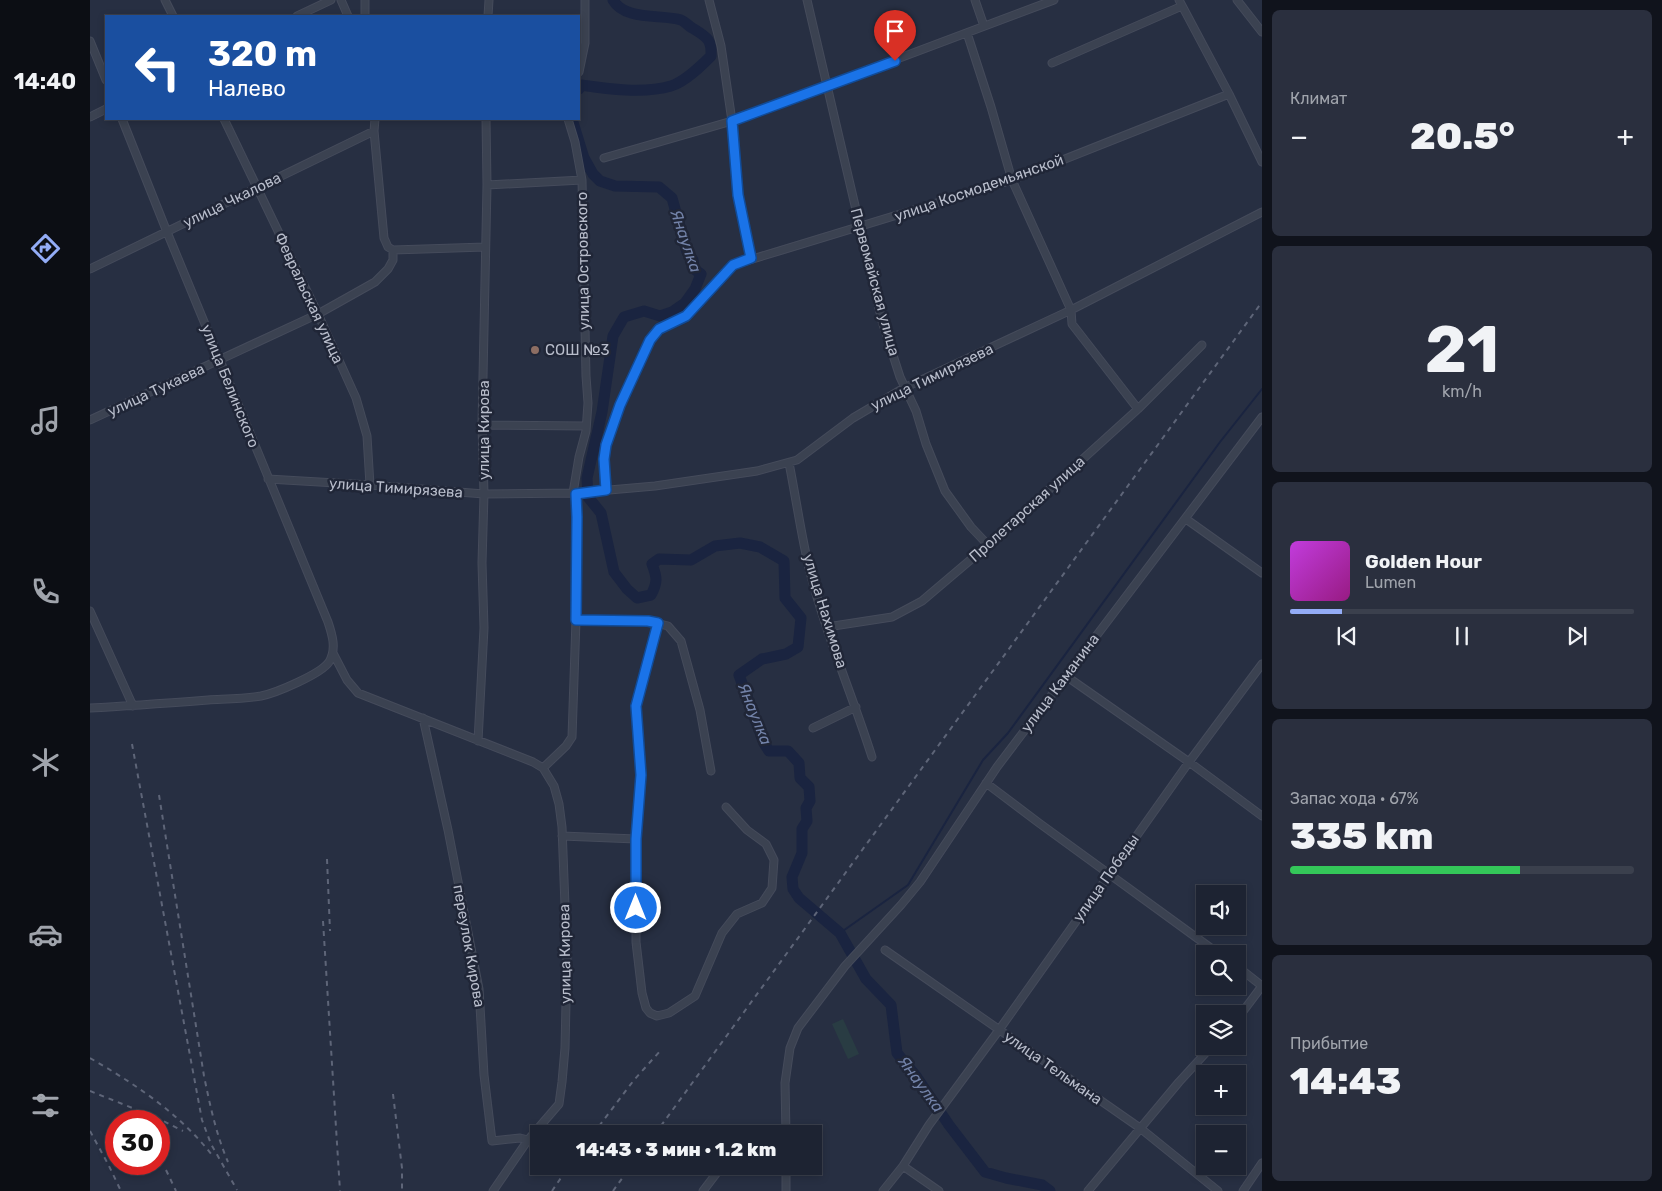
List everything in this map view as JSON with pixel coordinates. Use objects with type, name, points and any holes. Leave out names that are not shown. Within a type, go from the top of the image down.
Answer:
[{"type":"street","points":[[165,0],[172,15]]},
{"type":"street","points":[[298,15],[331,0]]},
{"type":"street","points":[[341,0],[348,15]]},
{"type":"street","points":[[365,0],[365,15]]},
{"type":"street","points":[[488,15],[489,0]]},
{"type":"street","points":[[580,67],[585,43],[585,0]]},
{"type":"street","points":[[709,0],[721,46],[732,121],[738,195],[751,258]]},
{"type":"street","name":"Первомайская улица","points":[[808,0],[882,321],[904,388],[916,411],[926,444],[945,491],[971,527],[988,545]]},
{"type":"street","points":[[975,0],[984,26]]},
{"type":"street","points":[[604,158],[732,121],[1054,0]]},
{"type":"street","points":[[1237,0],[1262,32]]},
{"type":"street","points":[[1052,63],[1180,3],[1230,94],[1262,162]]},
{"type":"street","points":[[967,33],[1012,180],[1071,310],[1072,324],[1138,410]]},
{"type":"street","points":[[90,41],[105,78]]},
{"type":"street","name":"улица Космодемьянской","points":[[602,490],[606,445],[620,405],[650,340],[659,329],[686,316],[733,265],[1012,180],[1230,94]]},
{"type":"street","points":[[90,117],[105,110]]},
{"type":"street","name":"улица Белинского","points":[[122,120],[166,232],[328,622],[333,637],[333,653]]},
{"type":"street","name":"Февральская улица","points":[[224,120],[318,314],[356,398],[367,436],[370,485]]},
{"type":"street","points":[[375,120],[374,131],[382,226],[388,247],[393,250],[485,248]]},
{"type":"street","name":"улица Кирова","points":[[478,741],[484,628],[482,425],[487,185],[486,120]]},
{"type":"street","name":"улица Островского","points":[[543,768],[566,746],[572,737],[576,620],[577,493],[579,457],[586,431],[588,403],[582,180],[568,120]]},
{"type":"street","name":"улица Чкалова","points":[[90,268],[374,131]]},
{"type":"street","points":[[487,185],[582,180]]},
{"type":"street","name":"улица Тимирязева","points":[[268,479],[484,494],[577,493],[655,486],[757,471],[789,463],[797,460],[853,418],[904,388],[1071,310],[1262,212]]},
{"type":"street","name":"улица Тукаева","points":[[90,420],[318,314],[382,277],[388,270],[393,250]]},
{"type":"street","name":"Пролетарская улица","points":[[827,627],[892,618],[922,601],[988,545],[1138,410],[1202,345]]},
{"type":"street","name":"улица Каманина","points":[[786,1125],[785,1083],[790,1048],[798,1028],[845,966],[920,882],[986,782],[1262,417]]},
{"type":"street","points":[[482,425],[586,426]]},
{"type":"street","name":"улица Нахимова","points":[[789,463],[809,567],[827,627],[872,757]]},
{"type":"street","points":[[1186,519],[1262,573]]},
{"type":"street","points":[[90,610],[133,706]]},
{"type":"street","points":[[576,620],[648,621],[668,626],[681,641],[700,710],[711,771]]},
{"type":"street","points":[[658,623],[636,706],[641,775],[636,839],[636,942],[642,993],[646,1008],[650,1013],[657,1016],[669,1013],[695,996],[722,933],[737,914],[762,902],[772,888],[774,860],[766,844],[747,830],[726,807]]},
{"type":"street","points":[[90,708],[261,696],[286,688],[323,668],[329,662],[333,653]]},
{"type":"street","points":[[333,653],[346,680],[358,693],[543,768]]},
{"type":"street","name":"улица Победы","points":[[902,1166],[929,1125],[999,1030],[1189,762],[1262,664]]},
{"type":"street","points":[[1066,676],[1189,762],[1262,816]]},
{"type":"street","points":[[813,728],[856,707]]},
{"type":"street","name":"переулок Кирова","points":[[423,718],[448,830],[479,989],[484,1075],[492,1141],[520,1138],[528,1140]]},
{"type":"street","name":"улица Кирова","points":[[493,1191],[528,1140],[559,1104],[561,1090],[565,1048],[567,958],[562,836],[559,804],[554,786],[543,768]]},
{"type":"street","points":[[986,782],[1207,945]]},
{"type":"street","points":[[562,836],[636,839]]},
{"type":"street","name":"улица Тельмана","points":[[885,950],[1140,1128],[1218,1191]]},
{"type":"street","points":[[1246,973],[1262,986],[1246,1007]]},
{"type":"street","points":[[1088,1191],[1204,1055]]},
{"type":"street","points":[[1243,1191],[1262,1163]]},
{"type":"street","points":[[883,1191],[902,1166],[939,1191]]},
{"type":"street","points":[[703,1191],[715,1175]]},
{"type":"street","points":[[786,1175],[786,1191]]},
{"type":"shaded area","points":[[843,1019],[859,1054],[848,1059],[832,1024]]},
{"type":"waterway","name":"Янаулка","points":[[580,87],[581,85],[614,89],[649,90],[671,86],[698,69],[711,56],[711,46],[708,40],[683,21],[673,18],[635,14],[619,7],[613,0]]},
{"type":"waterway","name":"Янаулка","points":[[572,120],[584,158],[593,174],[600,181],[615,186],[659,187],[672,198],[687,252],[693,260],[694,269],[701,274],[695,289],[685,303],[672,312],[660,316],[644,311],[624,317],[613,336],[602,412],[587,478],[588,497],[601,513],[614,572],[627,589],[637,598],[651,595],[656,580],[652,564],[659,559],[691,560],[715,546],[740,543],[760,547],[784,561],[785,598],[801,618],[798,647],[786,654],[762,659],[739,675],[764,743],[769,751],[788,751],[799,763],[800,778],[809,787],[810,801],[806,808],[807,821],[802,829],[802,853],[792,877],[793,889],[799,898],[840,933],[866,979],[891,1005],[897,1053],[916,1076],[949,1125],[985,1172],[1042,1185],[1050,1191]]},
{"type":"waterway","points":[[840,933],[908,885],[983,760],[1008,733],[1220,442],[1262,389]]},
{"type":"railway","points":[[662,1125],[1262,302]]},
{"type":"railway","points":[[132,744],[202,1120],[211,1144],[237,1190]]},
{"type":"railway","points":[[159,795],[204,1076],[211,1109],[228,1162]]},
{"type":"railway","points":[[327,859],[330,931]]},
{"type":"railway","points":[[323,921],[340,1191]]},
{"type":"railway","points":[[600,1125],[634,1080],[661,1050]]},
{"type":"railway","points":[[90,1058],[156,1100],[185,1126],[212,1155]]},
{"type":"railway","points":[[90,1091],[155,1117],[183,1131]]},
{"type":"railway","points":[[393,1094],[402,1168],[402,1191]]},
{"type":"railway","points":[[90,1131],[121,1191]]},
{"type":"railway","points":[[168,1175],[176,1191]]},
{"type":"railway","points":[[552,1191],[563,1175]]},
{"type":"railway","points":[[613,1191],[625,1175]]},
{"type":"place","name":"СОШ №3","points":[[535,350]]},
{"type":"route","points":[[636,908],[636,839],[641,775],[636,706],[658,623],[648,621],[576,620],[576,494],[606,490],[604,474],[606,445],[620,405],[650,340],[659,329],[686,316],[724,277],[733,265],[751,258],[738,195],[732,121],[895,61]]}]
